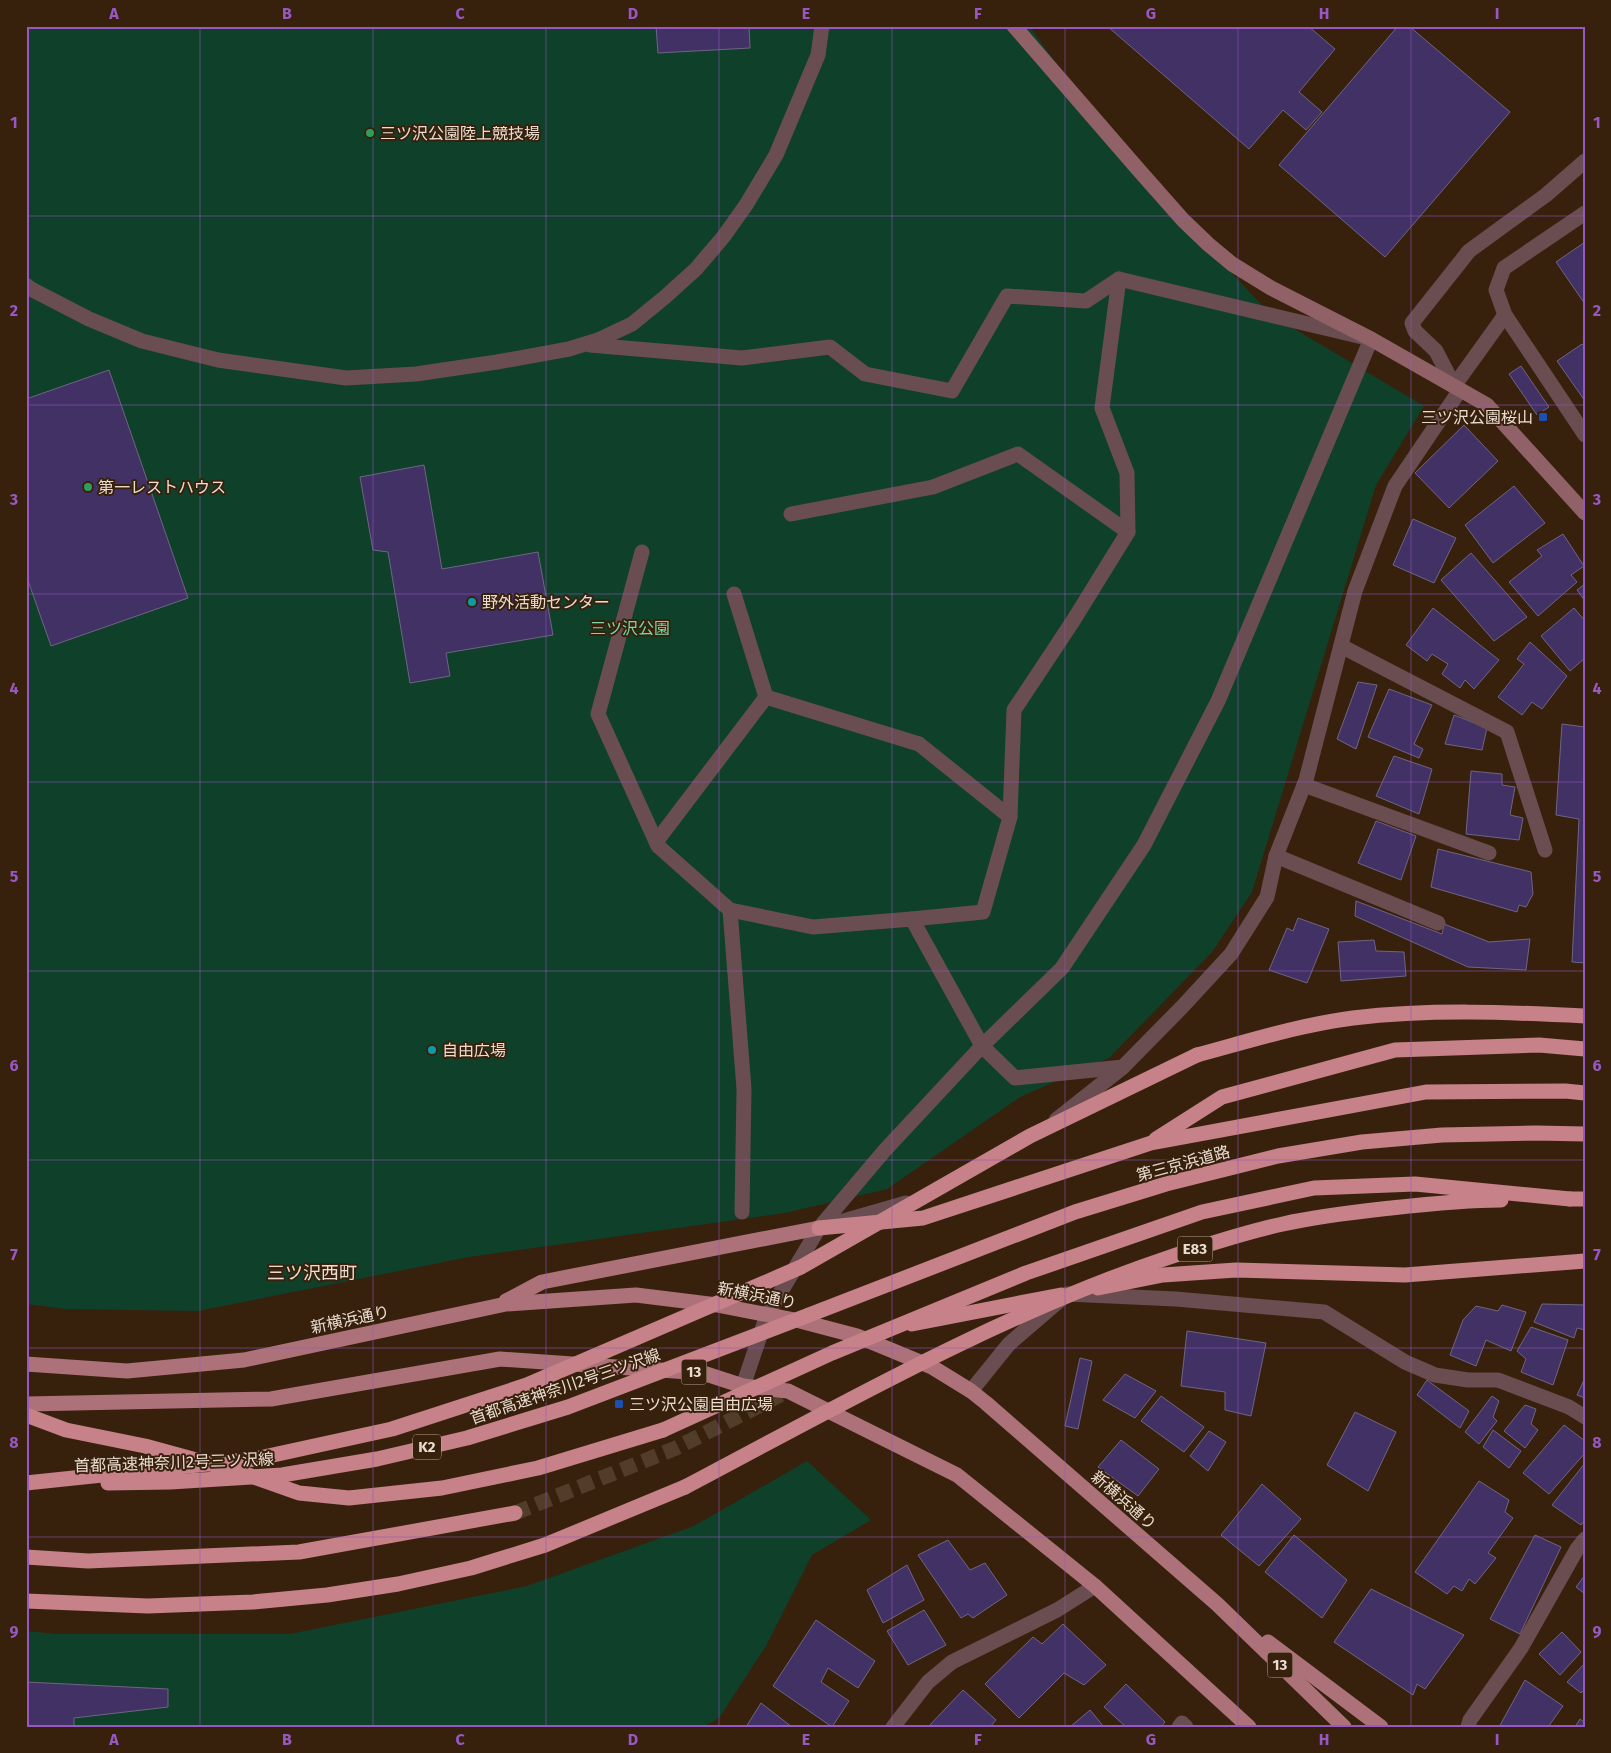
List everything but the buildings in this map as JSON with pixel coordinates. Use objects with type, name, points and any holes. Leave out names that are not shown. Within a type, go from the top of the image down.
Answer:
[{"type":"highway","points":[[26,1484],[255,1459],[392,1429],[527,1385],[801,1268],[1030,1136],[1197,1055],[1287,1029],[1351,1018],[1410,1013],[1475,1011],[1585,1016]]},
{"type":"highway","points":[[1151,1142],[1222,1097],[1395,1050],[1539,1045],[1585,1049]]},
{"type":"highway","points":[[819,1228],[923,1218],[1151,1142],[1426,1092],[1565,1091],[1585,1094]]},
{"type":"highway","name":"第三京浜道路","points":[[809,1315],[1075,1212],[1166,1184],[1278,1156],[1362,1142],[1442,1135],[1585,1134]]},
{"type":"highway","points":[[26,1415],[66,1430],[145,1446],[240,1472],[299,1493],[349,1498],[442,1488],[538,1468],[663,1430],[832,1353],[1026,1273],[1202,1212],[1314,1188],[1415,1184],[1577,1199]]},
{"type":"highway","name":"E83","points":[[26,1601],[148,1606],[254,1602],[327,1595],[398,1584],[471,1568],[545,1545],[685,1487],[1010,1320],[1091,1286],[1214,1242],[1283,1224],[1354,1212],[1491,1200],[1577,1199]]},
{"type":"highway","points":[[743,1386],[858,1336],[1164,1275],[1236,1270],[1404,1275],[1585,1261]]},
{"type":"highway","name":"首都高速神奈川2号三ツ沢線","points":[[26,1484],[170,1482],[282,1475],[377,1459],[467,1438],[568,1407],[809,1315]]},
{"type":"highway","points":[[26,1557],[88,1561],[299,1552],[515,1513]]},
{"type":"main road","points":[[498,1305],[542,1282],[819,1228]]},
{"type":"main road","name":"新横浜通り","points":[[26,1364],[127,1371],[244,1360],[498,1305],[636,1295],[717,1305],[800,1321],[858,1336],[932,1367],[971,1391],[1217,1604],[1344,1727]]},
{"type":"main road","name":"13","points":[[26,1404],[271,1398],[500,1360],[702,1373],[743,1386],[788,1391],[957,1475],[1095,1586],[1249,1727]]},
{"type":"main road","points":[[1217,1604],[1381,1727]]},
{"type":"street","points":[[26,285],[89,319],[142,340],[218,360],[346,378],[416,374],[479,365],[569,349],[598,340],[632,324],[666,297],[696,269],[724,236],[746,205],[776,155],[818,55],[822,26]]},
{"type":"street","points":[[1014,26],[1150,183],[1183,220],[1208,244],[1232,264],[1271,288],[1371,339],[1487,405],[1585,512]]},
{"type":"street","points":[[1457,388],[1436,351],[1415,331],[1412,323],[1470,250],[1546,195],[1585,161]]},
{"type":"street","points":[[1585,213],[1504,268],[1496,290],[1505,315],[1585,435]]},
{"type":"street","points":[[584,344],[742,358],[830,347],[865,374],[952,391],[1007,296],[1086,301],[1120,279],[1371,339]]},
{"type":"street","points":[[642,552],[598,714],[658,846],[730,910],[813,927],[912,920],[983,912],[1010,817],[1014,710],[1128,532],[1127,473],[1102,408],[1120,279]]},
{"type":"street","points":[[819,1228],[956,1187],[1016,1152],[1123,1066],[1183,1006],[1231,954],[1267,897],[1276,856],[1304,785],[1355,592],[1395,486],[1505,315]]},
{"type":"street","points":[[743,1386],[766,1315],[819,1228],[885,1150],[982,1046],[1062,968],[1144,845],[1218,701],[1371,339]]},
{"type":"street","points":[[791,514],[933,487],[1018,454],[1128,532]]},
{"type":"street","points":[[734,594],[766,697]]},
{"type":"street","points":[[1341,646],[1507,732],[1545,850]]},
{"type":"street","points":[[766,697],[919,744],[1010,817]]},
{"type":"street","points":[[656,842],[766,697]]},
{"type":"street","points":[[1304,785],[1488,853]]},
{"type":"street","points":[[1276,856],[1438,922]]},
{"type":"street","points":[[730,910],[744,1088],[742,1212]]},
{"type":"street","points":[[912,920],[982,1046],[1015,1078],[1123,1066]]},
{"type":"street","points":[[971,1391],[1009,1344],[1067,1294],[1176,1299],[1324,1312],[1405,1362],[1435,1375],[1468,1380],[1498,1380],[1569,1407],[1585,1418]]},
{"type":"street","points":[[1468,1727],[1470,1720],[1520,1648],[1585,1538]]},
{"type":"street","points":[[893,1727],[928,1682],[952,1662],[1057,1610],[1095,1586]]},
{"type":"street","points":[[1179,1727],[1182,1723],[1186,1727]]},
{"type":"green space","name":"三ツ沢公園","points":[[26,26],[1030,27],[1124,158],[1271,315],[1424,406],[1376,485],[1252,892],[1212,952],[1109,1058],[1020,1097],[887,1189],[785,1213],[469,1257],[198,1311],[65,1309],[26,1304]]},
{"type":"green space","points":[[807,1461],[871,1520],[812,1555],[766,1646],[719,1718],[703,1727],[26,1727],[26,1631],[56,1634],[290,1634],[527,1586],[694,1526]]},
{"type":"tunnel","points":[[515,1513],[676,1448],[788,1391]]},
{"type":"place","name":"三ツ沢公園陸上競技場","points":[[370,133]]},
{"type":"place","name":"三ツ沢公園桜山","points":[[1543,417]]},
{"type":"place","name":"第一レストハウス","points":[[88,487]]},
{"type":"place","name":"野外活動センター","points":[[472,602]]},
{"type":"place","name":"自由広場","points":[[432,1050]]},
{"type":"place","name":"三ツ沢公園自由広場","points":[[619,1404]]},
{"type":"district","name":"三ツ沢西町","points":[[312,1273]]}]
